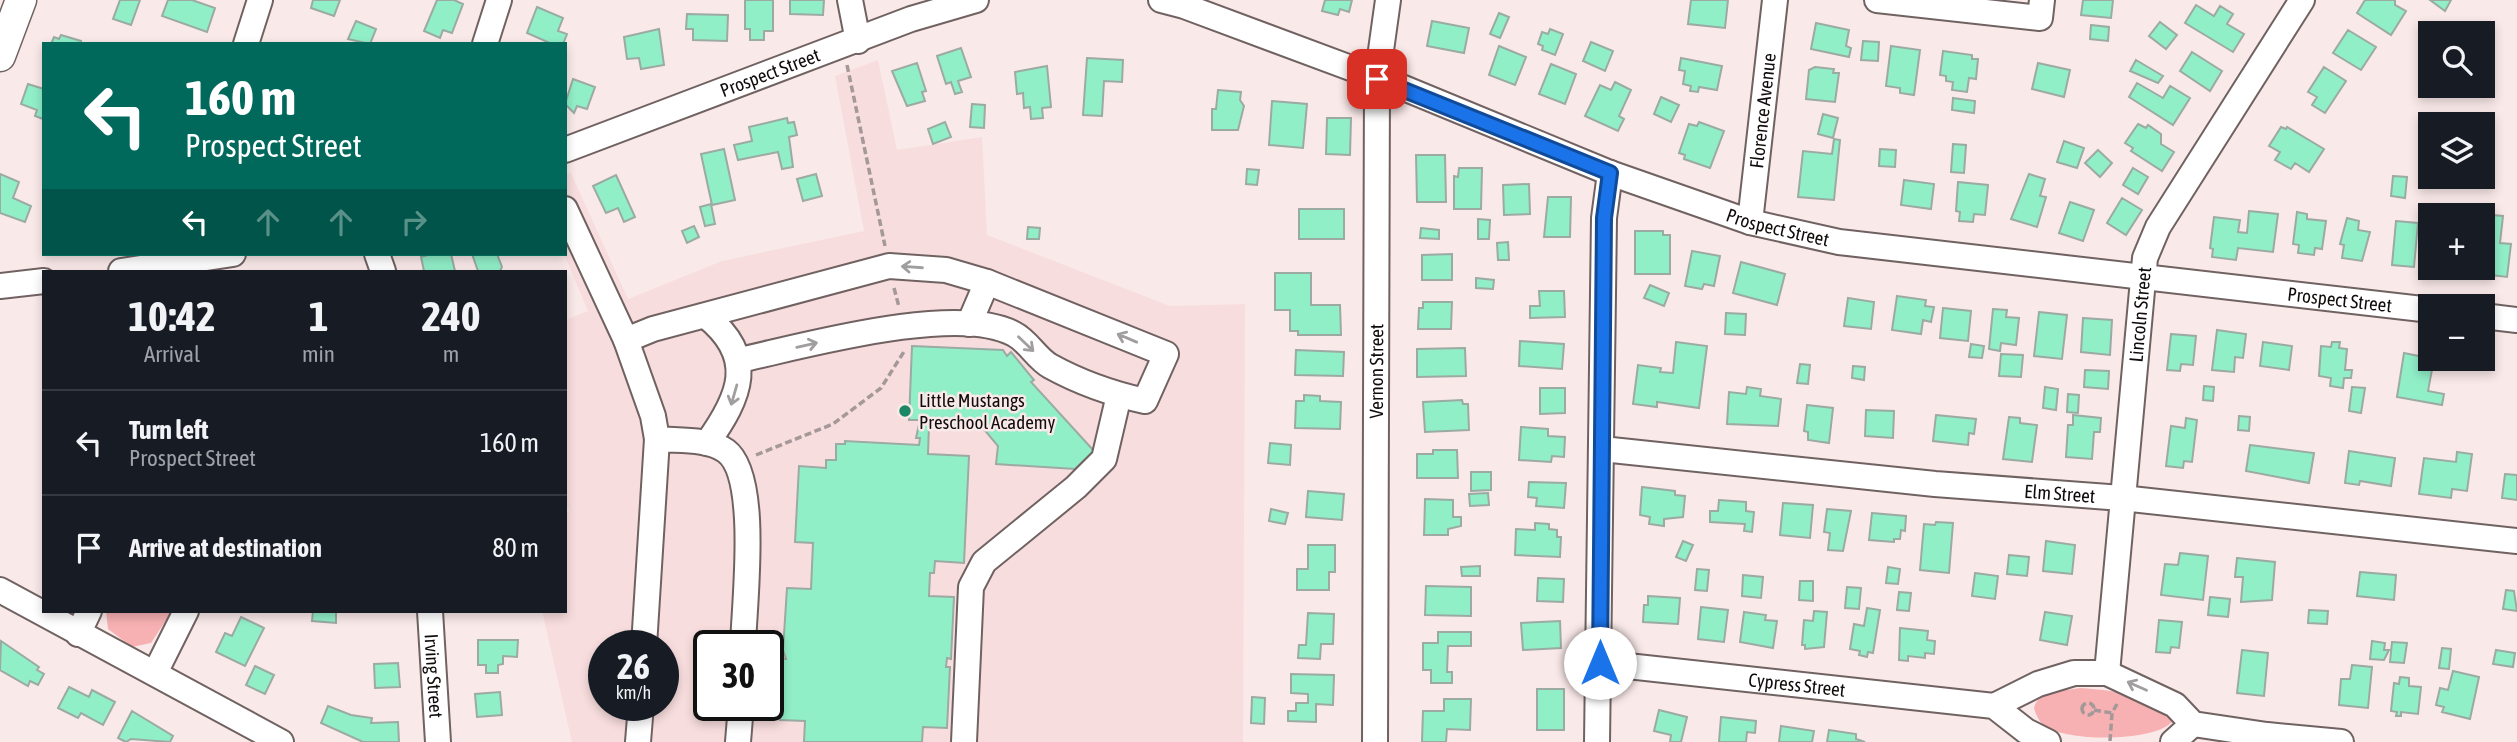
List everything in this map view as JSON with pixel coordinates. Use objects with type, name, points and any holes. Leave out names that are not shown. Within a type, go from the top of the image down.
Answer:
[{"type":"main road","points":[[0,56],[21,0]]},
{"type":"street","points":[[247,42],[260,0]]},
{"type":"street","points":[[486,42],[499,0]]},
{"type":"street","points":[[850,0],[858,41]]},
{"type":"street","name":"Prospect Street","points":[[567,149],[911,19],[976,0]]},
{"type":"street","name":"Prospect Street","points":[[1161,0],[1377,79],[1610,173],[1750,222],[1839,242],[2418,309]]},
{"type":"street","name":"Vernon Street","points":[[1375,742],[1377,79],[1388,0]]},
{"type":"street","name":"Florence Avenue","points":[[1750,222],[1775,0]]},
{"type":"street","points":[[1877,0],[2041,9]]},
{"type":"street","name":"Lincoln Street","points":[[2107,673],[2142,277],[2148,250],[2158,227],[2302,0]]},
{"type":"street","points":[[1597,742],[1604,218],[1610,173]]},
{"type":"street","points":[[567,213],[626,340],[653,416],[657,439],[645,630]]},
{"type":"street","points":[[125,270],[173,259],[209,256]]},
{"type":"street","points":[[626,340],[653,329],[889,265],[946,270],[987,282],[1166,354],[1145,401],[1119,395],[1048,365],[1016,334],[988,324],[876,329],[740,360]]},
{"type":"street","points":[[0,286],[42,281]]},
{"type":"street","points":[[969,324],[987,282]]},
{"type":"street","points":[[706,316],[722,329],[740,360],[741,373],[729,414],[707,443]]},
{"type":"street","points":[[2495,317],[2516,320]]},
{"type":"street","points":[[964,742],[971,587],[976,575],[984,562],[1076,486],[1104,459],[1119,395]]},
{"type":"street","points":[[657,439],[707,443],[726,451],[740,469],[747,496],[743,630]]},
{"type":"street","name":"Elm Street","points":[[1602,449],[1935,484],[2122,498],[2517,541]]},
{"type":"street","points":[[0,590],[281,742]]},
{"type":"street","points":[[78,634],[88,613]]},
{"type":"street","points":[[155,673],[185,613]]},
{"type":"street","name":"Irving Street","points":[[430,613],[438,742]]},
{"type":"street","name":"Cypress Street","points":[[1600,663],[1994,706]]},
{"type":"street","points":[[2048,742],[2026,731],[1994,706],[2038,684],[2074,673],[2107,673],[2175,705],[2193,724],[2341,742]]},
{"type":"street","points":[[638,742],[639,721]]},
{"type":"street","points":[[738,742],[740,721]]},
{"type":"street","points":[[2172,742],[2193,724]]},
{"type":"path","points":[[2110,741],[2112,713],[2118,698]]},
{"type":"path","points":[[2094,710],[2112,713]]},
{"type":"shaded area","name":"Little Mustangs Preschool Academy","points":[[878,60],[897,150],[982,137],[987,235],[1170,306],[1245,304],[1243,742],[572,742],[542,613],[567,613],[567,319],[588,311],[565,256],[567,256],[567,174],[571,173],[628,299],[722,261],[864,231],[835,76]]},
{"type":"shaded area","points":[[106,613],[171,613],[151,643],[132,647],[108,629]]},
{"type":"shaded area","points":[[2080,688],[2118,692],[2139,699],[2172,717],[2173,721],[2149,733],[2112,738],[2058,732],[2041,723],[2034,708],[2041,698],[2053,692]]},
{"type":"building","points":[[120,0],[140,0],[131,25],[113,19]]},
{"type":"building","points":[[168,0],[192,0],[215,8],[207,32],[162,16]]},
{"type":"building","points":[[313,0],[340,0],[334,16],[311,8]]},
{"type":"building","points":[[437,0],[454,0],[463,4],[452,33],[443,30],[440,38],[424,31]]},
{"type":"building","points":[[745,0],[773,0],[773,31],[764,31],[764,40],[750,40],[750,29],[745,29]]},
{"type":"building","points":[[790,0],[824,0],[823,15],[790,14]]},
{"type":"building","points":[[1325,0],[1352,0],[1349,12],[1340,9],[1338,15],[1322,11]]},
{"type":"building","points":[[1691,0],[1728,0],[1725,28],[1688,24]]},
{"type":"building","points":[[2083,0],[2113,0],[2111,18],[2081,15]]},
{"type":"building","points":[[2365,0],[2395,0],[2395,5],[2406,11],[2391,35],[2357,13]]},
{"type":"building","points":[[2430,0],[2451,0],[2445,11]]},
{"type":"building","points":[[2196,5],[2214,16],[2220,6],[2233,14],[2227,24],[2244,34],[2233,52],[2185,23]]},
{"type":"building","points":[[537,7],[563,18],[558,31],[567,34],[564,42],[547,42],[527,33]]},
{"type":"building","points":[[1499,13],[1509,17],[1500,38],[1490,34]]},
{"type":"building","points":[[687,14],[728,15],[727,41],[693,40],[693,29],[686,29]]},
{"type":"building","points":[[356,21],[376,29],[371,42],[348,39]]},
{"type":"building","points":[[1432,21],[1469,28],[1464,53],[1427,46]]},
{"type":"building","points":[[2160,22],[2177,35],[2166,49],[2149,36]]},
{"type":"building","points":[[1816,23],[1849,30],[1846,46],[1851,48],[1849,57],[1811,49]]},
{"type":"building","points":[[2091,25],[2109,27],[2108,41],[2090,39]]},
{"type":"building","points":[[659,29],[664,65],[641,69],[639,58],[627,59],[624,37]]},
{"type":"building","points":[[1550,29],[1563,34],[1555,55],[1542,50],[1543,46],[1538,44],[1542,32],[1548,34]]},
{"type":"building","points":[[2348,30],[2376,47],[2361,70],[2333,53]]},
{"type":"building","points":[[61,35],[81,41],[52,42],[54,37],[59,39]]},
{"type":"building","points":[[1863,41],[1879,42],[1878,61],[1861,60]]},
{"type":"building","points":[[1591,42],[1613,51],[1605,71],[1583,61]]},
{"type":"building","points":[[1499,46],[1526,57],[1515,85],[1489,75]]},
{"type":"building","points":[[1891,46],[1920,50],[1914,95],[1900,93],[1900,88],[1886,86]]},
{"type":"building","points":[[961,48],[971,77],[958,81],[962,92],[955,94],[951,82],[946,84],[937,56]]},
{"type":"building","points":[[1943,51],[1972,55],[1972,59],[1978,59],[1976,79],[1969,78],[1967,92],[1952,90],[1953,82],[1946,81],[1946,76],[1940,75]]},
{"type":"building","points":[[2192,52],[2222,71],[2210,91],[2180,71]]},
{"type":"building","points":[[1087,58],[1123,60],[1122,82],[1104,81],[1102,116],[1083,115]]},
{"type":"building","points":[[1681,58],[1722,66],[1717,90],[1699,87],[1698,92],[1690,91],[1691,86],[1683,84],[1685,71],[1679,70]]},
{"type":"building","points":[[2136,60],[2163,76],[2158,83],[2130,71]]},
{"type":"building","points":[[917,63],[926,91],[922,92],[925,101],[907,106],[892,71]]},
{"type":"building","points":[[2038,63],[2070,70],[2064,97],[2032,89]]},
{"type":"building","points":[[1551,64],[1576,74],[1565,104],[1539,94]]},
{"type":"building","points":[[1047,66],[1051,107],[1042,108],[1043,118],[1031,119],[1030,107],[1024,108],[1023,93],[1017,94],[1015,72]]},
{"type":"building","points":[[1815,67],[1834,69],[1833,73],[1839,73],[1835,102],[1806,99],[1809,70]]},
{"type":"building","points":[[2324,67],[2346,81],[2325,113],[2312,105],[2317,97],[2308,92]]},
{"type":"building","points":[[573,79],[595,87],[587,109],[577,106],[574,113],[567,106]]},
{"type":"building","points":[[1615,82],[1631,90],[1619,116],[1624,119],[1618,131],[1585,116],[1600,85],[1611,90]]},
{"type":"building","points":[[2137,83],[2163,98],[2170,86],[2190,98],[2173,125],[2129,97]]},
{"type":"building","points":[[28,84],[42,88],[42,119],[35,116],[37,110],[21,104]]},
{"type":"building","points":[[1218,90],[1241,92],[1240,100],[1244,106],[1238,130],[1212,130],[1212,109],[1216,109]]},
{"type":"building","points":[[1661,97],[1679,105],[1671,122],[1654,114]]},
{"type":"building","points":[[1953,98],[1975,101],[1974,113],[1952,110]]},
{"type":"building","points":[[1272,101],[1307,104],[1303,148],[1269,145]]},
{"type":"building","points":[[972,104],[985,105],[984,128],[970,127]]},
{"type":"building","points":[[1823,114],[1838,118],[1833,138],[1818,134]]},
{"type":"building","points":[[787,118],[788,123],[794,122],[797,135],[789,137],[793,167],[782,169],[778,152],[738,160],[734,145],[752,141],[749,127]]},
{"type":"building","points":[[1327,118],[1351,118],[1350,155],[1326,154]]},
{"type":"building","points":[[945,122],[951,137],[933,144],[928,129]]},
{"type":"building","points":[[1699,122],[1724,131],[1710,168],[1684,159],[1685,155],[1679,153],[1689,124],[1697,126]]},
{"type":"building","points":[[2138,124],[2146,128],[2148,125],[2161,134],[2161,144],[2174,152],[2162,171],[2131,151],[2133,148],[2125,143]]},
{"type":"building","points":[[2281,127],[2287,127],[2324,149],[2309,172],[2295,163],[2291,169],[2275,160],[2280,152],[2269,146]]},
{"type":"building","points":[[1834,139],[1840,140],[1834,200],[1798,197],[1803,151],[1832,154]]},
{"type":"building","points":[[2064,141],[2084,148],[2077,168],[2057,162]]},
{"type":"building","points":[[1953,144],[1966,145],[1964,173],[1951,172]]},
{"type":"building","points":[[724,149],[735,200],[712,205],[701,154]]},
{"type":"building","points":[[1880,149],[1896,150],[1895,167],[1879,166]]},
{"type":"building","points":[[2098,150],[2112,163],[2100,177],[2085,163]]},
{"type":"building","points":[[1416,155],[1445,155],[1446,202],[1417,202]]},
{"type":"building","points":[[1459,168],[1482,168],[1481,209],[1454,209],[1454,176],[1458,177]]},
{"type":"building","points":[[2133,168],[2148,177],[2138,194],[2123,185]]},
{"type":"building","points":[[1247,169],[1259,170],[1257,185],[1246,184]]},
{"type":"building","points":[[0,174],[19,182],[13,198],[31,206],[25,222],[0,213]]},
{"type":"building","points":[[816,174],[822,196],[803,201],[797,179]]},
{"type":"building","points":[[2029,174],[2045,179],[2040,196],[2046,197],[2037,227],[2011,219]]},
{"type":"building","points":[[616,175],[635,217],[624,222],[618,208],[606,213],[593,186]]},
{"type":"building","points":[[2393,176],[2407,177],[2405,198],[2391,196]]},
{"type":"building","points":[[1904,180],[1934,184],[1931,209],[1901,205]]},
{"type":"building","points":[[1958,182],[1988,185],[1985,215],[1974,214],[1973,222],[1959,221],[1960,212],[1956,211]]},
{"type":"building","points":[[1529,184],[1530,214],[1504,215],[1503,185]]},
{"type":"building","points":[[1548,197],[1571,197],[1570,237],[1544,237]]},
{"type":"building","points":[[2122,198],[2142,210],[2126,235],[2107,223]]},
{"type":"building","points":[[2070,202],[2094,210],[2083,241],[2059,233]]},
{"type":"building","points":[[711,204],[715,224],[705,226],[700,207]]},
{"type":"building","points":[[1299,209],[1344,209],[1344,239],[1299,239]]},
{"type":"building","points":[[2249,211],[2278,214],[2273,252],[2238,248],[2236,260],[2212,257],[2213,249],[2210,248],[2214,217],[2240,220],[2238,232],[2247,233]]},
{"type":"building","points":[[2297,212],[2307,214],[2307,219],[2326,221],[2322,249],[2315,248],[2314,255],[2298,253],[2299,245],[2293,244]]},
{"type":"building","points":[[2495,215],[2503,216],[2500,243],[2511,244],[2507,277],[2495,276]]},
{"type":"building","points":[[2347,218],[2359,221],[2358,230],[2370,232],[2362,261],[2342,258],[2344,245],[2340,244]]},
{"type":"building","points":[[1478,219],[1490,220],[1489,239],[1478,239]]},
{"type":"building","points":[[2396,221],[2418,223],[2414,267],[2392,265]]},
{"type":"building","points":[[694,226],[699,237],[687,243],[682,231]]},
{"type":"building","points":[[1028,227],[1040,228],[1039,239],[1027,239]]},
{"type":"building","points":[[1421,228],[1439,230],[1439,239],[1420,238]]},
{"type":"building","points":[[1635,231],[1663,231],[1663,235],[1670,235],[1670,274],[1635,274]]},
{"type":"building","points":[[1508,242],[1509,260],[1498,260],[1497,243]]},
{"type":"building","points":[[1692,251],[1720,256],[1714,286],[1704,284],[1702,289],[1685,286]]},
{"type":"building","points":[[1452,254],[1452,280],[1422,280],[1422,255]]},
{"type":"building","points":[[451,256],[455,270],[424,270],[421,257]]},
{"type":"building","points":[[473,256],[498,256],[502,267],[500,270],[478,270]]},
{"type":"building","points":[[1741,262],[1785,274],[1777,305],[1733,293]]},
{"type":"building","points":[[1275,273],[1311,273],[1311,305],[1340,305],[1341,335],[1298,335],[1298,331],[1290,331],[1290,310],[1275,310]]},
{"type":"building","points":[[1476,278],[1494,280],[1493,289],[1476,288]]},
{"type":"building","points":[[1650,285],[1669,293],[1664,306],[1644,298]]},
{"type":"building","points":[[1539,291],[1564,291],[1565,317],[1530,318],[1530,306],[1540,306]]},
{"type":"building","points":[[1897,296],[1926,300],[1925,306],[1934,307],[1931,322],[1923,320],[1921,334],[1892,330]]},
{"type":"building","points":[[1848,298],[1874,302],[1871,329],[1844,326]]},
{"type":"building","points":[[1423,302],[1452,302],[1451,329],[1418,329],[1419,308],[1423,308]]},
{"type":"building","points":[[1943,308],[1971,311],[1968,341],[1940,338]]},
{"type":"building","points":[[1993,309],[2007,310],[2006,317],[2019,318],[2016,345],[2001,343],[2000,351],[1989,349]]},
{"type":"building","points":[[2039,312],[2067,315],[2062,359],[2034,356]]},
{"type":"building","points":[[1726,313],[1746,314],[1745,335],[1725,334]]},
{"type":"building","points":[[2083,318],[2112,320],[2110,355],[2081,352]]},
{"type":"building","points":[[2217,330],[2246,334],[2243,358],[2235,357],[2234,372],[2212,370]]},
{"type":"building","points":[[2171,334],[2196,336],[2193,365],[2181,364],[2180,371],[2167,370]]},
{"type":"building","points":[[1520,341],[1564,344],[1562,369],[1519,366]]},
{"type":"building","points":[[1676,342],[1707,346],[1699,408],[1657,402],[1657,407],[1633,404],[1638,365],[1661,368],[1660,372],[1673,373]]},
{"type":"building","points":[[2263,342],[2292,346],[2289,370],[2260,366]]},
{"type":"building","points":[[2332,342],[2340,342],[2339,348],[2347,349],[2345,370],[2352,370],[2351,378],[2344,378],[2343,388],[2330,386],[2331,378],[2319,376],[2321,346],[2331,347]]},
{"type":"building","points":[[1971,344],[1984,346],[1982,358],[1969,357]]},
{"type":"building","points":[[912,346],[1003,350],[1007,356],[1011,352],[1034,380],[1031,382],[1094,451],[1075,469],[996,464],[998,446],[983,428],[929,425],[928,454],[969,456],[964,563],[935,561],[934,573],[930,573],[929,596],[954,597],[951,659],[947,658],[946,667],[950,667],[947,728],[923,727],[922,742],[804,742],[805,721],[784,720],[787,588],[811,589],[813,543],[795,542],[799,466],[826,468],[826,460],[836,460],[836,444],[845,444],[845,441],[919,445],[920,438],[916,438],[920,420],[909,420]]},
{"type":"building","points":[[1465,348],[1466,376],[1417,377],[1417,349]]},
{"type":"building","points":[[1296,350],[1344,352],[1343,376],[1295,375]]},
{"type":"building","points":[[2404,353],[2418,356],[2418,371],[2432,371],[2428,391],[2444,394],[2442,405],[2397,397]]},
{"type":"building","points":[[2001,354],[2023,355],[2021,377],[1999,376]]},
{"type":"building","points":[[1800,364],[1810,365],[1808,384],[1797,383]]},
{"type":"building","points":[[1853,366],[1865,367],[1864,380],[1852,378]]},
{"type":"building","points":[[2085,370],[2109,371],[2108,389],[2084,387]]},
{"type":"building","points":[[2204,386],[2214,387],[2213,401],[2203,400]]},
{"type":"building","points":[[1747,387],[1761,389],[1760,396],[1781,399],[1778,426],[1727,424],[1729,392],[1746,394]]},
{"type":"building","points":[[2045,387],[2058,389],[2056,410],[2043,408]]},
{"type":"building","points":[[2352,387],[2365,388],[2361,413],[2349,411]]},
{"type":"building","points":[[1540,388],[1565,388],[1565,413],[1540,414]]},
{"type":"building","points":[[2068,394],[2079,395],[2078,413],[2067,412]]},
{"type":"building","points":[[1304,395],[1320,396],[1320,401],[1341,402],[1340,429],[1295,428],[1296,401],[1304,401]]},
{"type":"building","points":[[1462,400],[1463,404],[1468,404],[1469,430],[1425,432],[1423,402]]},
{"type":"building","points":[[1807,405],[1833,408],[1829,443],[1808,440],[1808,432],[1804,431]]},
{"type":"building","points":[[1866,410],[1894,411],[1893,438],[1865,436]]},
{"type":"building","points":[[1936,415],[1976,419],[1974,434],[1969,433],[1968,445],[1933,441]]},
{"type":"building","points":[[2073,415],[2101,418],[2100,432],[2094,432],[2092,459],[2066,457],[2068,425],[2073,425]]},
{"type":"building","points":[[2239,416],[2250,417],[2249,431],[2238,430]]},
{"type":"building","points":[[2009,417],[2020,418],[2020,423],[2037,425],[2032,462],[2003,459]]},
{"type":"building","points":[[2186,418],[2197,420],[2192,462],[2184,461],[2183,468],[2166,466],[2171,426],[2185,428]]},
{"type":"building","points":[[1521,427],[1548,429],[1548,436],[1565,437],[1564,457],[1552,456],[1551,462],[1519,460]]},
{"type":"building","points":[[1270,443],[1291,445],[1290,465],[1268,463]]},
{"type":"building","points":[[2250,445],[2314,453],[2309,483],[2246,471]]},
{"type":"building","points":[[1433,450],[1457,450],[1458,478],[1417,478],[1417,454],[1433,454]]},
{"type":"building","points":[[2349,451],[2395,458],[2391,486],[2360,481],[2359,485],[2345,483]]},
{"type":"building","points":[[2457,452],[2472,454],[2467,491],[2452,489],[2451,498],[2419,494],[2424,458],[2456,462]]},
{"type":"building","points":[[1471,472],[1491,472],[1491,490],[1471,491]]},
{"type":"building","points":[[2505,474],[2517,475],[2517,500],[2502,498]]},
{"type":"building","points":[[1529,482],[1566,483],[1564,508],[1536,506],[1537,498],[1528,497]]},
{"type":"building","points":[[1642,487],[1675,491],[1675,495],[1685,496],[1683,517],[1664,519],[1664,526],[1649,524],[1650,517],[1640,515]]},
{"type":"building","points":[[1308,491],[1344,494],[1342,520],[1306,517]]},
{"type":"building","points":[[1488,493],[1489,505],[1470,506],[1469,494]]},
{"type":"building","points":[[1425,499],[1453,500],[1453,517],[1461,517],[1461,526],[1448,529],[1448,535],[1424,535]]},
{"type":"building","points":[[1719,500],[1746,502],[1746,511],[1754,512],[1752,532],[1744,531],[1745,524],[1710,522],[1710,511],[1718,511]]},
{"type":"building","points":[[1783,503],[1813,505],[1810,538],[1780,535]]},
{"type":"building","points":[[1271,509],[1288,513],[1285,524],[1269,521]]},
{"type":"building","points":[[1827,509],[1851,511],[1843,551],[1828,550],[1830,533],[1824,532]]},
{"type":"building","points":[[1872,513],[1906,516],[1905,531],[1901,530],[1900,539],[1894,539],[1894,542],[1869,540]]},
{"type":"building","points":[[1936,522],[1953,523],[1949,573],[1920,570],[1924,524],[1935,525]]},
{"type":"building","points":[[1535,523],[1549,524],[1549,529],[1557,530],[1557,537],[1561,537],[1560,557],[1515,555],[1516,529],[1535,530]]},
{"type":"building","points":[[1683,541],[1693,545],[1686,561],[1676,557]]},
{"type":"building","points":[[2046,541],[2075,545],[2072,574],[2043,571]]},
{"type":"building","points":[[1308,545],[1335,545],[1335,572],[1329,572],[1329,590],[1297,590],[1297,569],[1308,569]]},
{"type":"building","points":[[2180,553],[2208,556],[2203,600],[2161,595],[2165,564],[2178,565]]},
{"type":"building","points":[[2009,555],[2029,557],[2027,576],[2007,574]]},
{"type":"building","points":[[2237,558],[2275,562],[2272,600],[2241,602],[2243,577],[2235,577]]},
{"type":"building","points":[[1480,566],[1480,576],[1462,576],[1461,567]]},
{"type":"building","points":[[1888,567],[1900,569],[1898,584],[1886,583]]},
{"type":"building","points":[[1697,569],[1709,570],[1707,591],[1695,590]]},
{"type":"building","points":[[2360,572],[2396,575],[2394,600],[2357,596]]},
{"type":"building","points":[[1975,573],[1998,576],[1995,599],[1972,596]]},
{"type":"building","points":[[1743,575],[1763,577],[1761,598],[1742,596]]},
{"type":"building","points":[[1538,578],[1564,579],[1563,602],[1537,601]]},
{"type":"building","points":[[1800,581],[1813,581],[1813,601],[1799,600]]},
{"type":"building","points":[[1426,586],[1471,587],[1471,616],[1425,615]]},
{"type":"building","points":[[1847,587],[1861,588],[1859,609],[1845,608]]},
{"type":"building","points":[[2506,590],[2514,591],[2517,611],[2503,609]]},
{"type":"building","points":[[1899,592],[1911,593],[1909,611],[1897,610]]},
{"type":"building","points":[[1648,596],[1680,598],[1678,624],[1643,622],[1644,605],[1648,605]]},
{"type":"building","points":[[2210,597],[2230,599],[2228,617],[2208,615]]},
{"type":"building","points":[[1701,607],[1728,610],[1724,642],[1698,639]]},
{"type":"building","points":[[1867,608],[1880,610],[1873,653],[1868,652],[1867,657],[1859,655],[1860,651],[1850,649],[1854,624],[1864,626]]},
{"type":"building","points":[[2309,610],[2328,611],[2327,624],[2308,623]]},
{"type":"building","points":[[1814,611],[1827,612],[1824,647],[1805,649],[1805,645],[1802,645],[1804,620],[1813,621]]},
{"type":"building","points":[[1744,612],[1766,615],[1765,620],[1777,621],[1773,648],[1740,642]]},
{"type":"building","points":[[2045,612],[2072,616],[2067,645],[2040,640]]},
{"type":"building","points":[[313,613],[336,613],[336,623],[312,621]]},
{"type":"building","points":[[1308,613],[1334,614],[1333,644],[1321,644],[1320,659],[1298,658],[1299,645],[1306,645]]},
{"type":"building","points":[[241,617],[264,628],[245,666],[216,652],[225,633],[232,636]]},
{"type":"building","points":[[2159,620],[2182,622],[2179,648],[2171,647],[2170,653],[2156,652]]},
{"type":"building","points":[[1560,621],[1561,648],[1523,650],[1521,623]]},
{"type":"building","points":[[1900,628],[1928,631],[1927,640],[1935,641],[1934,654],[1925,653],[1925,658],[1908,656],[1908,661],[1899,660]]},
{"type":"building","points":[[1438,632],[1471,632],[1471,646],[1448,646],[1447,672],[1452,672],[1452,683],[1431,683],[1431,670],[1423,670],[1423,643],[1438,643]]},
{"type":"building","points":[[478,640],[518,640],[517,657],[503,656],[503,664],[498,665],[498,673],[486,673],[486,665],[478,665]]},
{"type":"building","points":[[1,641],[39,667],[37,670],[44,674],[38,685],[30,681],[28,686],[0,670]]},
{"type":"building","points":[[2372,641],[2385,643],[2384,650],[2389,650],[2384,660],[2370,659]]},
{"type":"building","points":[[2392,642],[2407,643],[2404,663],[2390,662]]},
{"type":"building","points":[[2442,648],[2451,649],[2449,669],[2439,668]]},
{"type":"building","points":[[2242,650],[2268,653],[2264,696],[2237,693]]},
{"type":"building","points":[[2496,650],[2515,653],[2513,667],[2493,664]]},
{"type":"building","points":[[398,663],[400,687],[375,688],[374,664]]},
{"type":"building","points":[[2352,665],[2372,667],[2368,708],[2339,705],[2341,679],[2350,679]]},
{"type":"building","points":[[255,666],[274,675],[265,694],[246,685]]},
{"type":"building","points":[[2453,671],[2479,677],[2470,719],[2442,712],[2444,707],[2436,705],[2440,688],[2448,690]]},
{"type":"building","points":[[1291,674],[1334,675],[1333,705],[1316,704],[1316,722],[1288,721],[1288,711],[1296,711],[1296,703],[1308,703],[1308,694],[1291,693]]},
{"type":"building","points":[[2400,677],[2409,678],[2409,686],[2421,687],[2418,714],[2401,712],[2401,716],[2396,716],[2397,712],[2391,711],[2394,683],[2399,684]]},
{"type":"building","points":[[69,687],[89,697],[92,690],[115,702],[103,725],[81,713],[78,718],[58,708]]},
{"type":"building","points":[[1537,689],[1564,689],[1564,730],[1537,730]]},
{"type":"building","points":[[500,692],[502,715],[477,717],[475,694]]},
{"type":"building","points":[[1252,697],[1265,698],[1264,724],[1251,723]]},
{"type":"building","points":[[1444,699],[1471,699],[1470,730],[1447,729],[1446,742],[1422,742],[1423,711],[1444,711]]},
{"type":"building","points":[[328,706],[351,715],[372,718],[371,723],[398,722],[399,742],[363,742],[321,723]]},
{"type":"building","points":[[1659,710],[1687,717],[1681,742],[1670,742],[1671,735],[1654,731]]},
{"type":"building","points":[[132,711],[173,736],[170,742],[131,739],[126,742],[118,738]]},
{"type":"building","points":[[1721,717],[1756,721],[1755,733],[1747,732],[1746,742],[1719,742]]},
{"type":"building","points":[[1781,726],[1814,731],[1812,742],[1779,742]]},
{"type":"building","points":[[1829,730],[1856,734],[1856,739],[1865,742],[1827,742]]},
{"type":"place","name":"Little Mustangs Preschool Academy","points":[[905,411]]},
{"type":"route","points":[[1377,79],[1610,173],[1604,218],[1600,663]]}]
